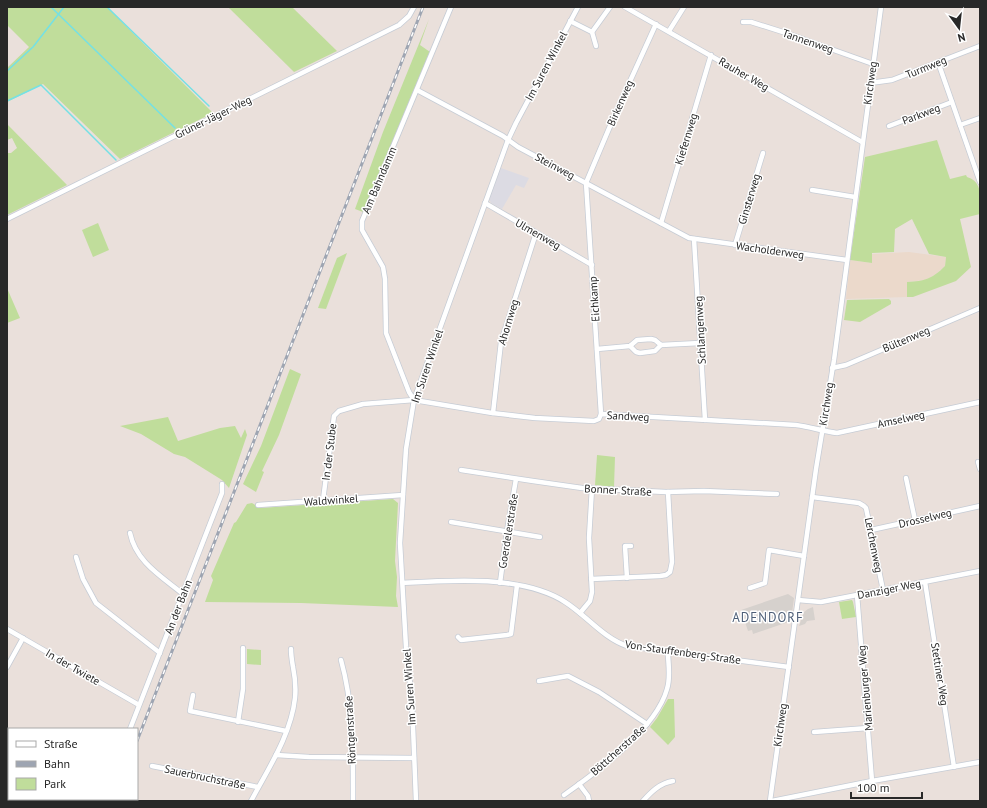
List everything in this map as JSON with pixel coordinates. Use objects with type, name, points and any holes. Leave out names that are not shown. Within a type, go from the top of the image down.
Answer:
[{"type":"street","name":"Grüner-Jäger-Weg","points":[[7,219],[399,25],[409,16],[414,7]]},
{"type":"street","name":"Am Bahndamm","points":[[414,400],[409,392],[386,333],[385,279],[383,266],[361,226],[451,7]]},
{"type":"street","name":"Im Suren Winkel","points":[[416,801],[411,689],[406,647],[400,534],[406,449],[414,400],[508,140],[578,7]]},
{"type":"street","points":[[592,32],[610,7]]},
{"type":"street","name":"Rauher Weg","points":[[625,7],[862,142]]},
{"type":"street","points":[[669,31],[684,7]]},
{"type":"street","name":"Kirchweg","points":[[771,801],[881,7]]},
{"type":"street","points":[[570,21],[592,32],[596,46]]},
{"type":"street","name":"Tannenweg","points":[[743,22],[751,22],[786,33],[873,64]]},
{"type":"street","name":"Birkenweg","points":[[586,183],[656,24]]},
{"type":"street","name":"Turmweg","points":[[870,83],[892,80],[980,46]]},
{"type":"street","name":"Kiefernweg","points":[[661,223],[711,55]]},
{"type":"street","points":[[938,62],[980,182]]},
{"type":"street","name":"Steinweg","points":[[417,90],[586,183],[683,235],[694,239]]},
{"type":"street","name":"Parkweg","points":[[889,126],[952,102]]},
{"type":"street","points":[[960,125],[980,118]]},
{"type":"street","name":"Ginsterweg","points":[[735,245],[763,153]]},
{"type":"street","name":"Eichkamp","points":[[586,183],[601,414]]},
{"type":"street","points":[[812,190],[855,197]]},
{"type":"street","name":"Ulmenweg","points":[[485,203],[592,265]]},
{"type":"street","name":"Ahornweg","points":[[493,413],[501,341],[536,233]]},
{"type":"street","name":"Wacholderweg","points":[[694,239],[847,260]]},
{"type":"street","name":"Schlangenweg","points":[[694,239],[705,420]]},
{"type":"street","name":"Bültenweg","points":[[832,368],[850,363],[980,308]]},
{"type":"street","points":[[597,349],[630,346],[637,340],[651,339],[655,340],[661,345]]},
{"type":"street","points":[[630,346],[636,352],[640,353],[653,352],[661,345],[700,343]]},
{"type":"street","name":"Sandweg","points":[[414,400],[537,419],[594,422],[599,419],[601,414],[796,425],[807,426],[822,432]]},
{"type":"street","name":"In der Stube","points":[[323,500],[333,419],[336,413],[363,404],[414,400]]},
{"type":"street","name":"Amselweg","points":[[822,432],[840,433],[980,402]]},
{"type":"street","points":[[978,462],[980,469]]},
{"type":"street","name":"Bonner Straße","points":[[461,470],[566,486],[592,488],[668,492],[704,491],[777,494]]},
{"type":"street","points":[[906,478],[915,520]]},
{"type":"street","name":"Goerdelerstraße","points":[[500,583],[516,479]]},
{"type":"street","name":"An der Bahn","points":[[130,728],[222,492],[222,484]]},
{"type":"street","points":[[580,613],[591,597],[589,538],[592,488]]},
{"type":"street","points":[[591,579],[664,576],[670,572],[672,562],[668,492]]},
{"type":"street","name":"Waldwinkel","points":[[258,505],[403,495]]},
{"type":"street","name":"Lerchenweg","points":[[812,497],[862,504],[866,508],[883,590]]},
{"type":"street","name":"Drosselweg","points":[[871,530],[980,506]]},
{"type":"street","points":[[451,522],[540,537]]},
{"type":"street","points":[[130,533],[132,545],[142,560],[183,594]]},
{"type":"street","points":[[627,578],[625,546],[631,546]]},
{"type":"street","points":[[750,588],[765,583],[769,550],[804,556]]},
{"type":"street","points":[[76,556],[83,579],[96,603],[160,653]]},
{"type":"street","name":"Danziger Weg","points":[[798,600],[821,602],[980,571]]},
{"type":"street","name":"Von-Stauffenberg-Straße","points":[[403,583],[454,581],[517,585],[546,592],[565,602],[610,638],[631,647],[789,667]]},
{"type":"street","name":"Stettiner Weg","points":[[926,582],[954,767]]},
{"type":"street","points":[[458,636],[461,640],[511,634],[517,585]]},
{"type":"street","name":"Marienburger Weg","points":[[857,595],[872,781]]},
{"type":"street","name":"In der Twiete","points":[[7,629],[140,705]]},
{"type":"street","points":[[7,667],[23,638]]},
{"type":"street","points":[[238,722],[243,688],[243,648]]},
{"type":"street","points":[[250,801],[276,755],[292,713],[295,697],[295,677],[291,658],[291,649]]},
{"type":"street","name":"Böttcherstraße","points":[[564,795],[622,749],[647,724],[662,701],[667,690],[669,678],[668,652]]},
{"type":"street","name":"Röntgenstraße","points":[[341,660],[348,689],[351,712],[353,758],[352,801]]},
{"type":"street","points":[[539,681],[568,676],[599,692],[647,724]]},
{"type":"street","points":[[193,695],[190,711],[286,731]]},
{"type":"street","points":[[814,732],[868,728]]},
{"type":"street","points":[[276,755],[353,758],[414,758]]},
{"type":"street","points":[[771,801],[980,762]]},
{"type":"street","name":"Sauerbruchstraße","points":[[152,766],[258,787]]},
{"type":"street","points":[[642,801],[664,782],[673,781]]},
{"type":"street","points":[[579,784],[588,796],[589,801]]},
{"type":"shaded area","points":[[501,168],[529,178],[524,188],[516,185],[502,209],[491,203],[489,199]]},
{"type":"shaded area","points":[[909,252],[946,257],[945,266],[926,280],[907,282],[907,297],[846,299],[850,260],[872,263],[872,254]]},
{"type":"shaded area","points":[[788,594],[794,598],[791,621],[753,634],[752,630],[748,631],[741,610]]},
{"type":"shaded area","points":[[813,607],[815,620],[807,621],[805,624],[799,626],[804,612]]},
{"type":"green space","points":[[7,7],[107,7],[213,113],[120,159],[43,84],[7,102],[7,68],[29,47],[7,25]]},
{"type":"green space","points":[[228,7],[292,7],[337,51],[294,72]]},
{"type":"green space","points":[[429,19],[420,45],[430,52],[363,212],[355,209],[383,132]]},
{"type":"green space","points":[[7,124],[67,185],[7,215],[7,153],[11,153],[17,148],[12,138],[7,140]]},
{"type":"green space","points":[[937,140],[950,179],[966,175],[979,187],[980,214],[960,219],[971,267],[956,281],[913,297],[907,297],[907,282],[924,280],[932,277],[945,266],[946,257],[929,254],[912,219],[895,229],[894,252],[872,253],[872,263],[850,260],[865,157]]},
{"type":"green space","points":[[98,223],[109,250],[93,257],[82,230]]},
{"type":"green space","points":[[347,253],[326,309],[318,308],[337,258]]},
{"type":"green space","points":[[7,288],[20,318],[7,323]]},
{"type":"green space","points":[[889,299],[891,304],[860,322],[844,320],[847,300]]},
{"type":"green space","points":[[290,369],[301,374],[279,435],[262,471],[264,472],[256,492],[243,484],[261,446]]},
{"type":"green space","points":[[168,417],[178,441],[220,428],[235,426],[241,438],[245,429],[247,435],[229,488],[222,480],[185,457],[174,454],[141,434],[120,426]]},
{"type":"green space","points":[[597,455],[615,457],[614,487],[595,485]]},
{"type":"green space","points":[[393,499],[398,503],[395,561],[397,577],[396,596],[398,607],[301,603],[205,602],[213,580],[211,576],[234,523],[247,504],[252,503],[260,508]]},
{"type":"green space","points":[[852,600],[856,617],[842,619],[839,602]]},
{"type":"green space","points":[[247,649],[261,650],[261,665],[247,664]]},
{"type":"green space","points":[[668,699],[674,699],[675,737],[668,745],[650,727]]},
{"type":"waterway","points":[[51,7],[175,128]]},
{"type":"waterway","points":[[7,71],[33,47],[64,7]]},
{"type":"waterway","points":[[107,7],[209,106]]},
{"type":"waterway","points":[[7,101],[41,85],[116,160]]},
{"type":"railway","points":[[138,738],[423,7]]},
{"type":"district","name":"ADENDORF","points":[[768,617]]}]
